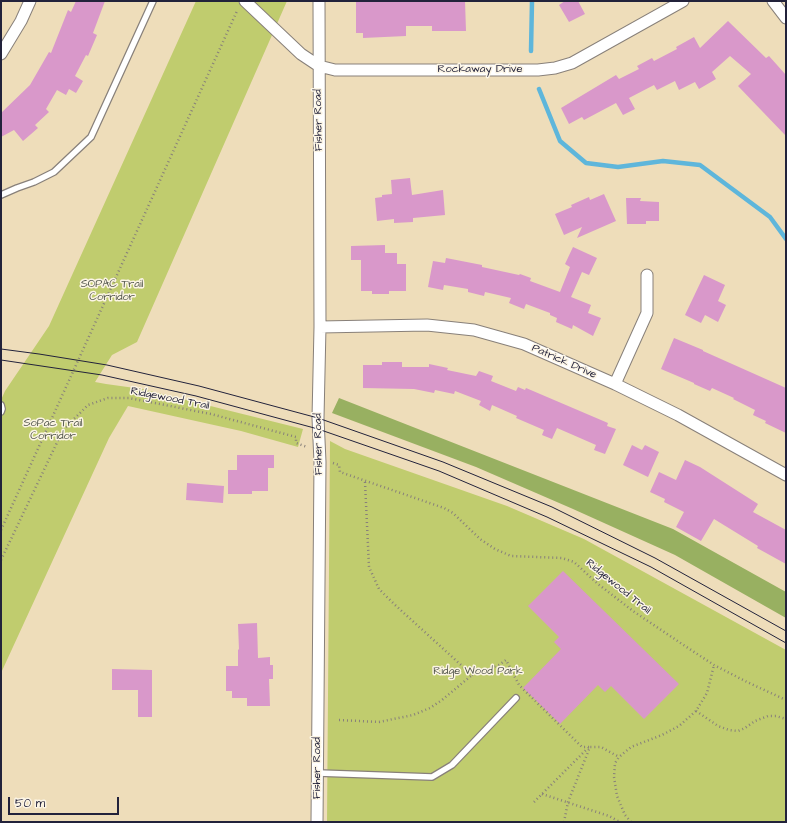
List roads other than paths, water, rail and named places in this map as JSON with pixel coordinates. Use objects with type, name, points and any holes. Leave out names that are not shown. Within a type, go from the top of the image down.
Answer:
[{"type":"street","points":[[1,54],[21,21],[30,1]]},
{"type":"street","name":"Fisher Road","points":[[317,822],[320,462],[318,418],[320,327],[318,1]]},
{"type":"street","name":"Rockaway Drive","points":[[242,5],[274,28],[301,54],[319,66],[335,70],[530,70],[555,68],[572,63],[683,1]]},
{"type":"street","points":[[773,1],[786,18]]},
{"type":"street","points":[[615,384],[647,313],[647,275]]},
{"type":"street","name":"Patrick Drive","points":[[320,327],[427,325],[474,330],[524,344],[615,384],[678,415],[786,475]]},
{"type":"lane","points":[[1,195],[34,182],[54,172],[91,137],[153,1]]},
{"type":"lane","points":[[1,405],[1,412]]},
{"type":"lane","points":[[318,773],[432,777],[452,765],[516,698]]},
{"type":"waterway","points":[[531,51],[532,1]]},
{"type":"waterway","points":[[539,89],[560,141],[586,163],[618,167],[663,161],[700,165],[770,217],[786,239]]},
{"type":"tram line","points":[[1,349],[107,365],[199,386],[318,418],[443,462],[552,507],[655,558],[786,631]]},
{"type":"tram line","points":[[1,360],[102,375],[196,396],[318,429],[439,471],[547,517],[651,567],[786,643]]},
{"type":"park label","name":"SOPAC Trail Corridor","points":[[112,291]]},
{"type":"park label","name":"SoPac Trail Corridor","points":[[53,430]]},
{"type":"park label","name":"Ridge Wood Park","points":[[478,672]]}]
